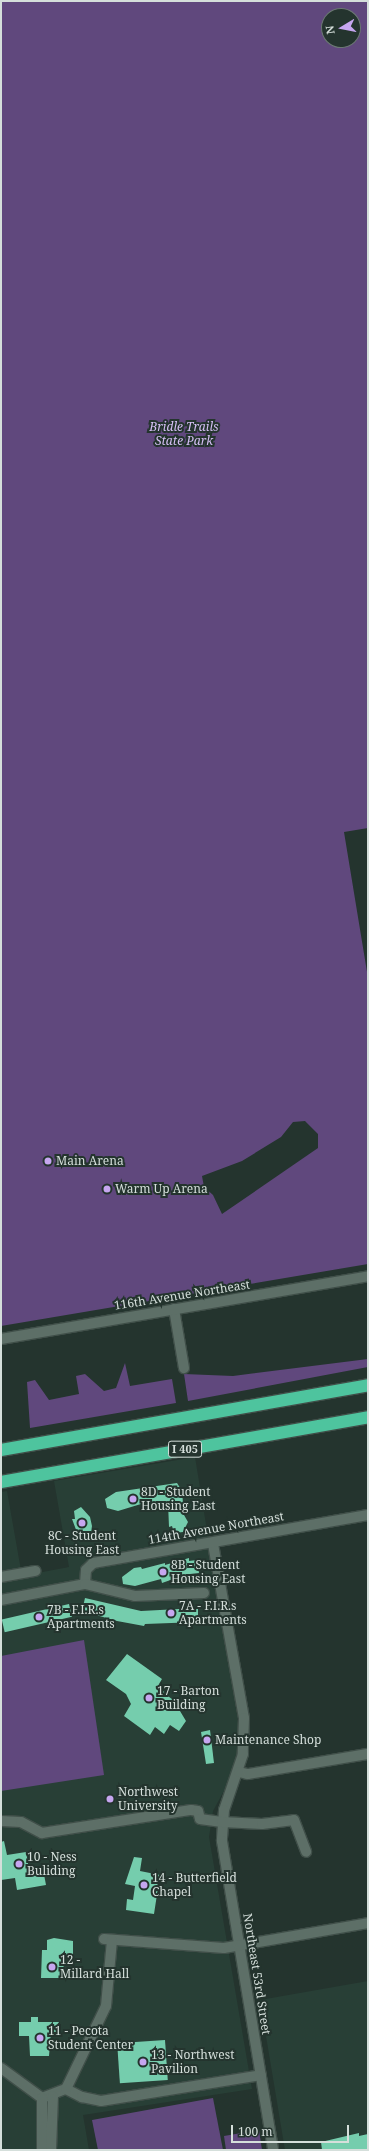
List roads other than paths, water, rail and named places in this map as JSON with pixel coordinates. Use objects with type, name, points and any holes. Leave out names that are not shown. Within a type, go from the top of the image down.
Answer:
[{"type":"highway","points":[[1,1450],[368,1385]]},
{"type":"highway","name":"I 405","points":[[1,1482],[368,1417]]},
{"type":"street","name":"116th Avenue Northeast","points":[[1,1339],[368,1276]]},
{"type":"street","points":[[174,1309],[184,1368]]},
{"type":"street","name":"114th Avenue Northeast","points":[[85,1584],[86,1570],[93,1563],[213,1544],[368,1515]]},
{"type":"street","name":"Northeast 53rd Street","points":[[213,1544],[244,1718],[243,1754],[239,1772],[222,1822],[222,1841],[273,2150]]},
{"type":"street","points":[[1,1577],[35,1571]]},
{"type":"street","points":[[1,1600],[85,1584],[135,1596],[204,1593]]},
{"type":"street","points":[[239,1772],[248,1774],[368,1754]]},
{"type":"street","points":[[1,1821],[21,1822],[32,1829],[48,1833],[191,1810],[198,1811],[200,1819],[222,1822],[262,1824],[294,1820],[306,1852]]},
{"type":"street","points":[[1,2068],[42,2098],[53,2096],[66,2089],[106,2006],[108,1940],[218,1948],[368,1923]]},
{"type":"street","points":[[66,2089],[82,2097],[101,2101],[261,2075]]},
{"type":"street","points":[[51,2150],[53,2096]]},
{"type":"street","points":[[42,2098],[42,2150]]},
{"type":"place","name":"Main Arena","points":[[48,1161]]},
{"type":"place","name":"Warm Up Arena","points":[[107,1189]]},
{"type":"place","name":"8D - Student Housing East","points":[[133,1499]]},
{"type":"place","name":"8C - Student Housing East","points":[[82,1523]]},
{"type":"place","name":"8B - Student Housing East","points":[[163,1572]]},
{"type":"place","name":"7A - F.I.R.s Apartments","points":[[171,1613]]},
{"type":"place","name":"7B - F.I.R.s Apartments","points":[[39,1617]]},
{"type":"place","name":"17 - Barton Building","points":[[149,1698]]},
{"type":"place","name":"Maintenance Shop","points":[[207,1740]]},
{"type":"place","name":"Northwest University","points":[[110,1799]]},
{"type":"place","name":"10 - Ness Buliding","points":[[19,1864]]},
{"type":"place","name":"14 - Butterfield Chapel","points":[[144,1885]]},
{"type":"place","name":"12 - Millard Hall","points":[[52,1967]]},
{"type":"place","name":"11 - Pecota Student Center","points":[[40,2038]]},
{"type":"place","name":"13 - Northwest Pavilion","points":[[143,2062]]},
{"type":"park label","name":"Bridle Trails State Park","points":[[184,434]]}]
